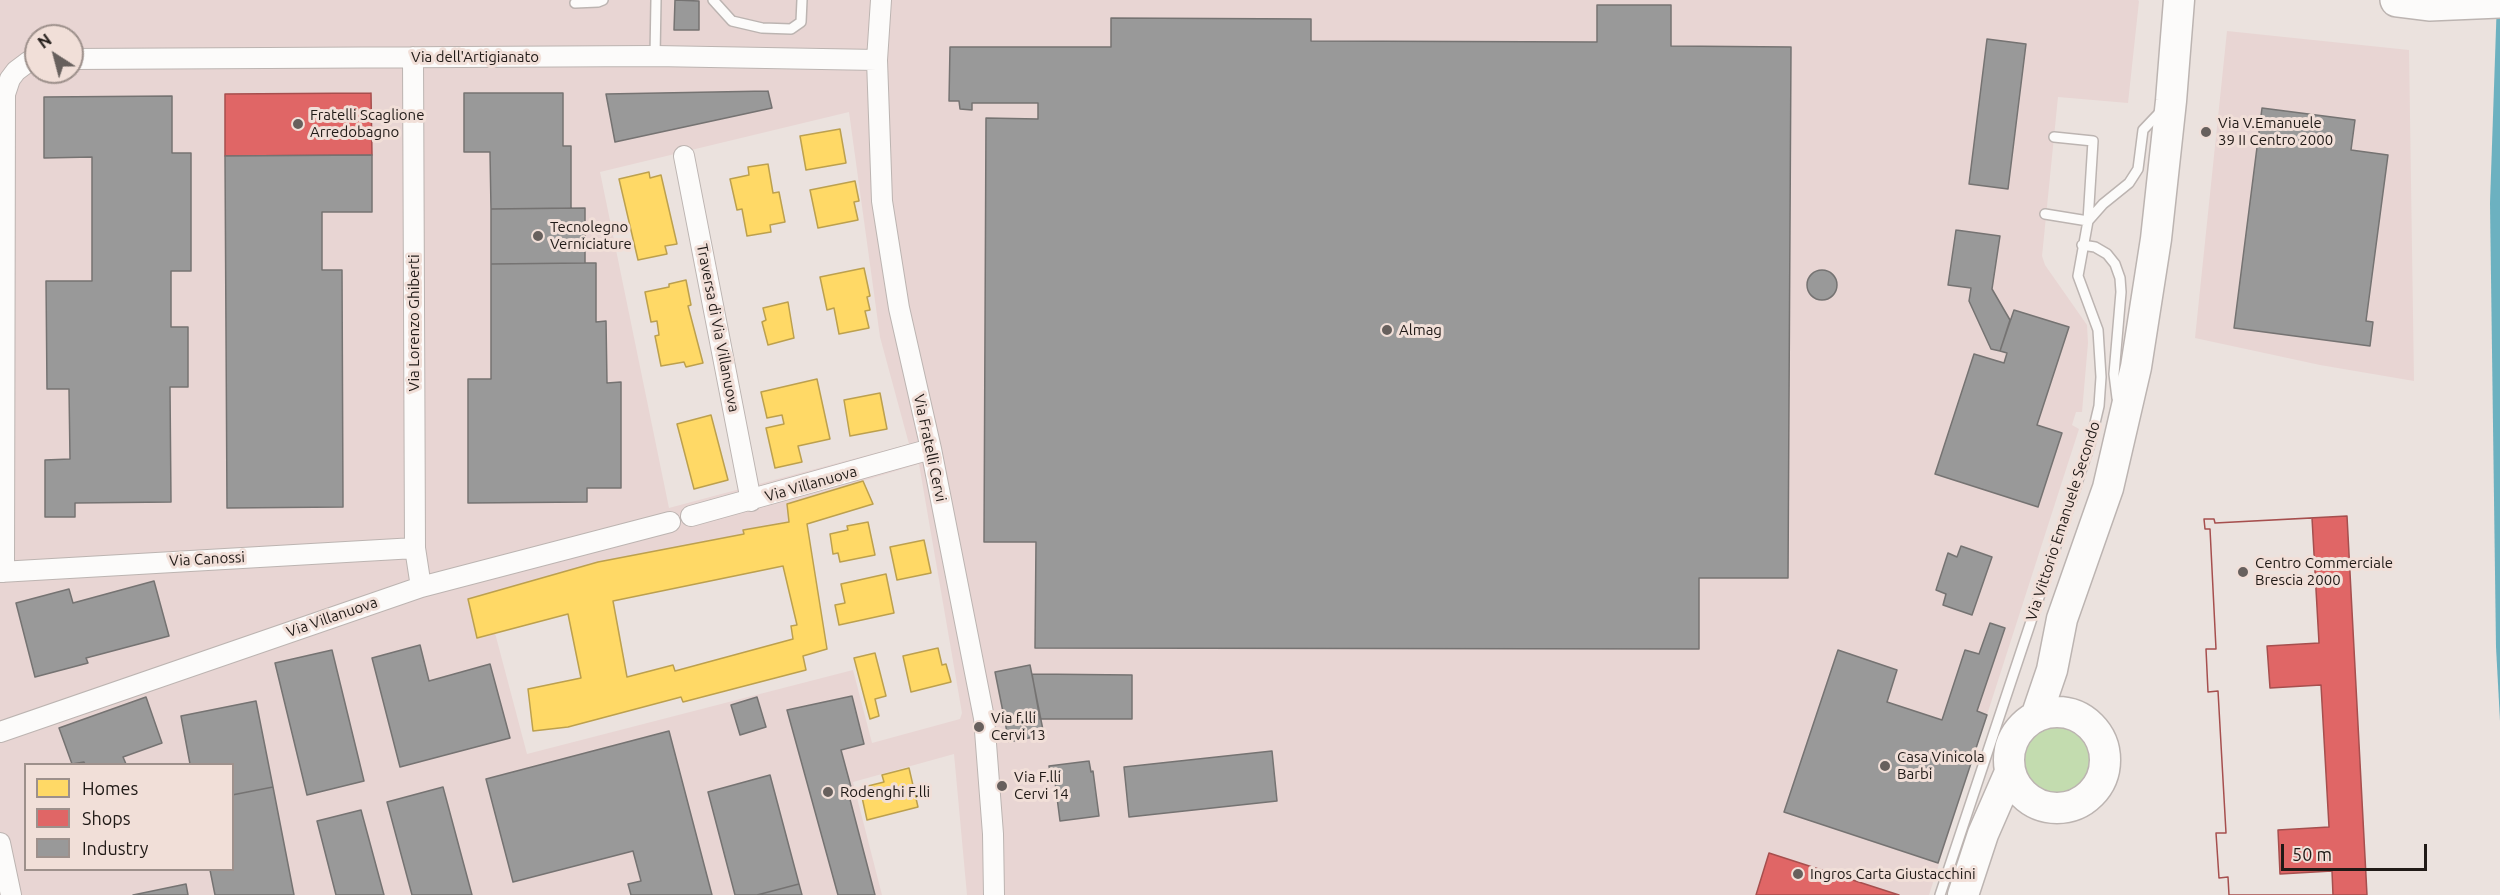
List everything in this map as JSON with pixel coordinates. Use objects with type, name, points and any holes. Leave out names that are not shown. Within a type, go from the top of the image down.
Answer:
[{"type":"highway","points":[[2397,0],[2429,4],[2500,1]]},
{"type":"main road","name":"Via Vittorio Emanuele Secondo","points":[[1963,895],[1983,834],[2010,772],[2009,756],[2014,740],[2023,727],[2036,717],[2052,670],[2062,619],[2108,488],[2122,434],[2136,367],[2156,238],[2171,100],[2178,0]]},
{"type":"main road","points":[[2052,670],[2074,716]]},
{"type":"main road","points":[[2010,772],[2016,786],[2027,797],[2040,805],[2055,808],[2070,807],[2084,800],[2095,790],[2102,777],[2105,762],[2103,746],[2090,725],[2074,716],[2052,712],[2036,717]]},
{"type":"main road","points":[[1983,834],[2013,813],[2040,805]]},
{"type":"street","name":"Via Fratelli Cervi","points":[[881,0],[877,60],[882,201],[899,308],[931,449],[984,718],[993,834],[994,895]]},
{"type":"street","name":"Via dell'Artigianato","points":[[84,59],[655,56],[877,60]]},
{"type":"street","name":"Via Lorenzo Ghiberti","points":[[413,57],[415,548],[422,587]]},
{"type":"street","points":[[2,572],[5,94],[10,79],[8,67],[24,63]]},
{"type":"street","name":"Traversa di Via Villanuova","points":[[684,156],[752,501]]},
{"type":"street","name":"Via Villanuova","points":[[691,516],[752,501],[931,449]]},
{"type":"street","name":"Via Villanuova","points":[[0,732],[422,587],[670,522]]},
{"type":"street","name":"Via Canossi","points":[[2,572],[415,548]]},
{"type":"street","points":[[0,843],[11,895]]},
{"type":"lane","points":[[575,3],[603,0]]},
{"type":"lane","points":[[655,56],[656,0]]},
{"type":"lane","points":[[713,0],[732,21],[762,28],[791,29],[801,22],[802,0]]},
{"type":"lane","points":[[2045,214],[2088,221],[2103,204],[2129,183],[2138,169],[2143,130],[2171,100]]},
{"type":"lane","name":"Via Vittorio Emanuele Secondo","points":[[1940,895],[2090,444],[2099,406],[2102,377],[2098,330],[2082,292],[2078,276],[2088,221],[2093,141],[2054,138]]},
{"type":"lane","points":[[2082,245],[2095,247],[2107,254],[2115,264],[2120,278],[2121,292],[2114,374],[2122,434]]},
{"type":"shaded area","points":[[0,0],[2139,1],[2128,103],[2058,97],[2042,256],[2045,265],[2087,325],[2088,343],[2082,412],[2076,412],[2072,425],[2079,429],[1929,895],[967,895],[954,754],[853,782],[882,895],[0,895]],"holes":[[[849,112],[880,337],[909,444],[669,508],[600,172]],[[919,464],[962,713],[960,719],[872,743],[853,670],[527,754],[495,633],[477,638],[468,599],[598,562],[744,534],[744,530],[789,522],[787,504]]]},
{"type":"shaded area","points":[[2227,31],[2409,50],[2414,381],[2320,365],[2195,338]]},
{"type":"green space","points":[[2058,723],[2078,729],[2088,739],[2094,759],[2088,779],[2078,789],[2058,795],[2038,789],[2028,779],[2022,759],[2028,739],[2038,729]]},
{"type":"water","points":[[2497,0],[2500,0],[2500,721],[2496,647],[2490,203]]},
{"type":"building: Homes","points":[[840,129],[846,163],[806,170],[800,136]]},
{"type":"building: Homes","points":[[768,164],[773,193],[779,192],[785,222],[770,225],[771,232],[747,236],[742,209],[737,210],[730,179],[749,175],[748,167]]},
{"type":"building: Homes","points":[[649,172],[650,178],[661,175],[677,244],[665,246],[667,254],[638,260],[619,179]]},
{"type":"building: Homes","points":[[855,181],[859,201],[854,202],[858,220],[818,228],[810,190]]},
{"type":"building: Homes","points":[[864,268],[870,296],[867,297],[870,310],[865,311],[869,328],[839,334],[834,308],[827,310],[820,277]]},
{"type":"building: Homes","points":[[686,280],[691,305],[688,306],[703,363],[686,367],[684,362],[661,366],[655,336],[659,335],[657,321],[651,322],[645,292],[669,287],[669,284]]},
{"type":"building: Homes","points":[[788,302],[794,338],[768,345],[762,322],[766,320],[763,308]]},
{"type":"building: Homes","points":[[817,379],[830,439],[798,446],[802,462],[775,468],[766,428],[784,424],[782,415],[767,418],[761,392]]},
{"type":"building: Homes","points":[[880,393],[887,429],[850,436],[844,400]]},
{"type":"building: Homes","points":[[711,415],[728,480],[694,489],[677,424]]},
{"type":"building: Homes","points":[[863,481],[873,504],[807,524],[827,649],[803,656],[806,670],[683,702],[681,697],[568,727],[533,731],[528,689],[581,678],[568,614],[477,638],[468,599],[598,562],[744,534],[743,530],[789,522],[787,504]],"holes":[[[783,566],[797,625],[791,626],[793,639],[675,671],[673,665],[627,677],[613,601]]]},
{"type":"building: Homes","points":[[868,522],[875,555],[840,562],[838,553],[833,554],[830,534],[848,530],[847,526]]},
{"type":"building: Homes","points":[[924,540],[931,573],[897,580],[890,547]]},
{"type":"building: Homes","points":[[886,574],[894,613],[839,625],[835,605],[845,603],[841,584]]},
{"type":"building: Homes","points":[[938,648],[942,665],[946,664],[951,682],[911,692],[903,656]]},
{"type":"building: Homes","points":[[875,653],[886,696],[875,699],[879,716],[870,719],[854,658]]},
{"type":"building: Homes","points":[[909,768],[918,807],[867,820],[860,788],[884,782],[882,775]]},
{"type":"building: Shops","name":"Fratelli Scaglione Arredobagno","points":[[371,93],[372,155],[225,156],[225,94]]},
{"type":"building: Shops","points":[[2347,516],[2367,895],[2229,895],[2228,877],[2219,878],[2216,833],[2226,833],[2218,691],[2208,692],[2206,649],[2216,649],[2210,529],[2205,529],[2204,519],[2214,519],[2215,523]]},
{"type":"building: Shops","points":[[2312,518],[2319,643],[2267,646],[2270,688],[2321,685],[2329,827],[2278,830],[2280,874],[2332,871],[2333,895],[2229,895],[2228,877],[2219,878],[2216,833],[2226,833],[2218,691],[2208,692],[2206,649],[2216,649],[2210,529],[2205,529],[2204,519],[2214,519],[2215,523]]},
{"type":"building: Shops","name":"Ingros Carta Giustacchini","points":[[1769,853],[1899,895],[1756,895]]},
{"type":"building: Industry","points":[[675,0],[699,1],[699,30],[674,30]]},
{"type":"building: Industry","name":"Almag","points":[[1597,5],[1671,5],[1671,46],[1791,47],[1788,578],[1699,578],[1699,649],[1035,648],[1036,542],[984,542],[986,118],[1038,119],[1038,103],[972,103],[972,110],[960,109],[959,101],[949,101],[950,47],[1111,47],[1111,18],[1311,19],[1311,41],[1597,42]]},
{"type":"building: Industry","points":[[1987,39],[2026,44],[2008,189],[1969,184]]},
{"type":"building: Industry","points":[[768,91],[772,108],[615,142],[606,94]]},
{"type":"building: Industry","points":[[464,93],[563,93],[563,146],[571,146],[571,208],[491,209],[490,152],[464,152]]},
{"type":"building: Industry","points":[[172,96],[172,153],[191,153],[191,271],[171,271],[171,327],[188,327],[188,387],[170,387],[171,502],[75,503],[75,517],[45,517],[45,460],[70,459],[69,389],[47,389],[46,281],[92,281],[92,157],[44,158],[44,97]]},
{"type":"building: Industry","points":[[2262,108],[2355,120],[2351,150],[2388,155],[2366,321],[2373,322],[2370,346],[2234,328]]},
{"type":"building: Industry","points":[[372,155],[372,212],[322,212],[322,270],[342,270],[343,507],[227,508],[225,156]]},
{"type":"building: Industry","name":"Tecnolegno Verniciature","points":[[585,208],[585,263],[491,264],[491,209]]},
{"type":"building: Industry","points":[[1956,230],[2000,236],[1992,289],[2010,320],[2000,351],[1991,349],[1969,301],[1971,288],[1948,285]]},
{"type":"building: Industry","points":[[596,263],[596,322],[606,321],[607,383],[621,382],[621,488],[587,488],[587,502],[468,503],[468,379],[491,379],[491,264]]},
{"type":"building: Industry","points":[[1822,270],[1828,271],[1836,279],[1836,291],[1828,299],[1822,300],[1816,299],[1808,291],[1807,285],[1808,279],[1816,271]]},
{"type":"building: Industry","points":[[2014,310],[2069,327],[2037,425],[2062,433],[2038,507],[1935,474],[1974,354],[2004,363],[2007,353],[2000,351]]},
{"type":"building: Industry","points":[[1961,546],[1992,557],[1972,615],[1943,605],[1946,594],[1936,590],[1948,553],[1957,557]]},
{"type":"building: Industry","points":[[154,581],[169,636],[86,658],[88,663],[35,677],[16,603],[69,589],[73,603]]},
{"type":"building: Industry","name":"Casa Vinicola Barbi","points":[[1990,623],[2005,628],[1977,711],[1987,715],[1938,863],[1784,812],[1838,650],[1897,670],[1887,702],[1942,720],[1965,650],[1979,654]]},
{"type":"building: Industry","points":[[420,645],[429,681],[490,664],[510,738],[400,767],[372,658]]},
{"type":"building: Industry","points":[[332,650],[364,781],[307,795],[275,663]]},
{"type":"building: Industry","points":[[1030,665],[1044,735],[1009,742],[995,672]]},
{"type":"building: Industry","points":[[1032,674],[1132,675],[1132,719],[1040,719]]},
{"type":"building: Industry","name":"Rodenghi F.lli","points":[[852,696],[864,744],[841,750],[851,787],[847,788],[875,895],[838,895],[787,710]]},
{"type":"building: Industry","points":[[146,697],[162,743],[123,757],[126,763],[72,763],[59,728]]},
{"type":"building: Industry","points":[[757,697],[766,727],[740,735],[731,705]]},
{"type":"building: Industry","points":[[256,701],[273,787],[234,795],[234,763],[190,763],[181,716]]},
{"type":"building: Industry","points":[[669,731],[712,895],[631,895],[628,884],[641,881],[633,851],[513,882],[486,779]]},
{"type":"building: Industry","points":[[1272,751],[1277,801],[1129,817],[1124,767]]},
{"type":"building: Industry","points":[[1089,761],[1091,772],[1093,771],[1099,816],[1060,821],[1055,782],[1052,783],[1049,766]]},
{"type":"building: Industry","points":[[770,775],[799,884],[757,895],[735,895],[708,792]]},
{"type":"building: Industry","points":[[273,787],[294,895],[215,895],[210,871],[234,871],[234,795]]},
{"type":"building: Industry","points":[[443,787],[472,895],[412,895],[387,802]]},
{"type":"building: Industry","points":[[361,810],[384,895],[336,895],[317,821]]},
{"type":"building: Industry","points":[[186,884],[188,895],[133,895]]},
{"type":"building: Industry","points":[[799,884],[802,895],[757,895]]},
{"type":"place","name":"Fratelli Scaglione Arredobagno","points":[[298,124]]},
{"type":"place","name":"Via V.Emanuele 39 II Centro 2000","points":[[2206,132]]},
{"type":"place","name":"Tecnolegno Verniciature","points":[[538,236]]},
{"type":"place","name":"Almag","points":[[1387,330]]},
{"type":"place","name":"Centro Commerciale Brescia 2000","points":[[2243,572]]},
{"type":"place","name":"Via f.lli Cervi 13","points":[[979,727]]},
{"type":"place","name":"Casa Vinicola Barbi","points":[[1885,766]]},
{"type":"place","name":"Via F.lli Cervi 14","points":[[1002,786]]},
{"type":"place","name":"Rodenghi F.lli","points":[[828,792]]},
{"type":"place","name":"Ingros Carta Giustacchini","points":[[1798,874]]}]
